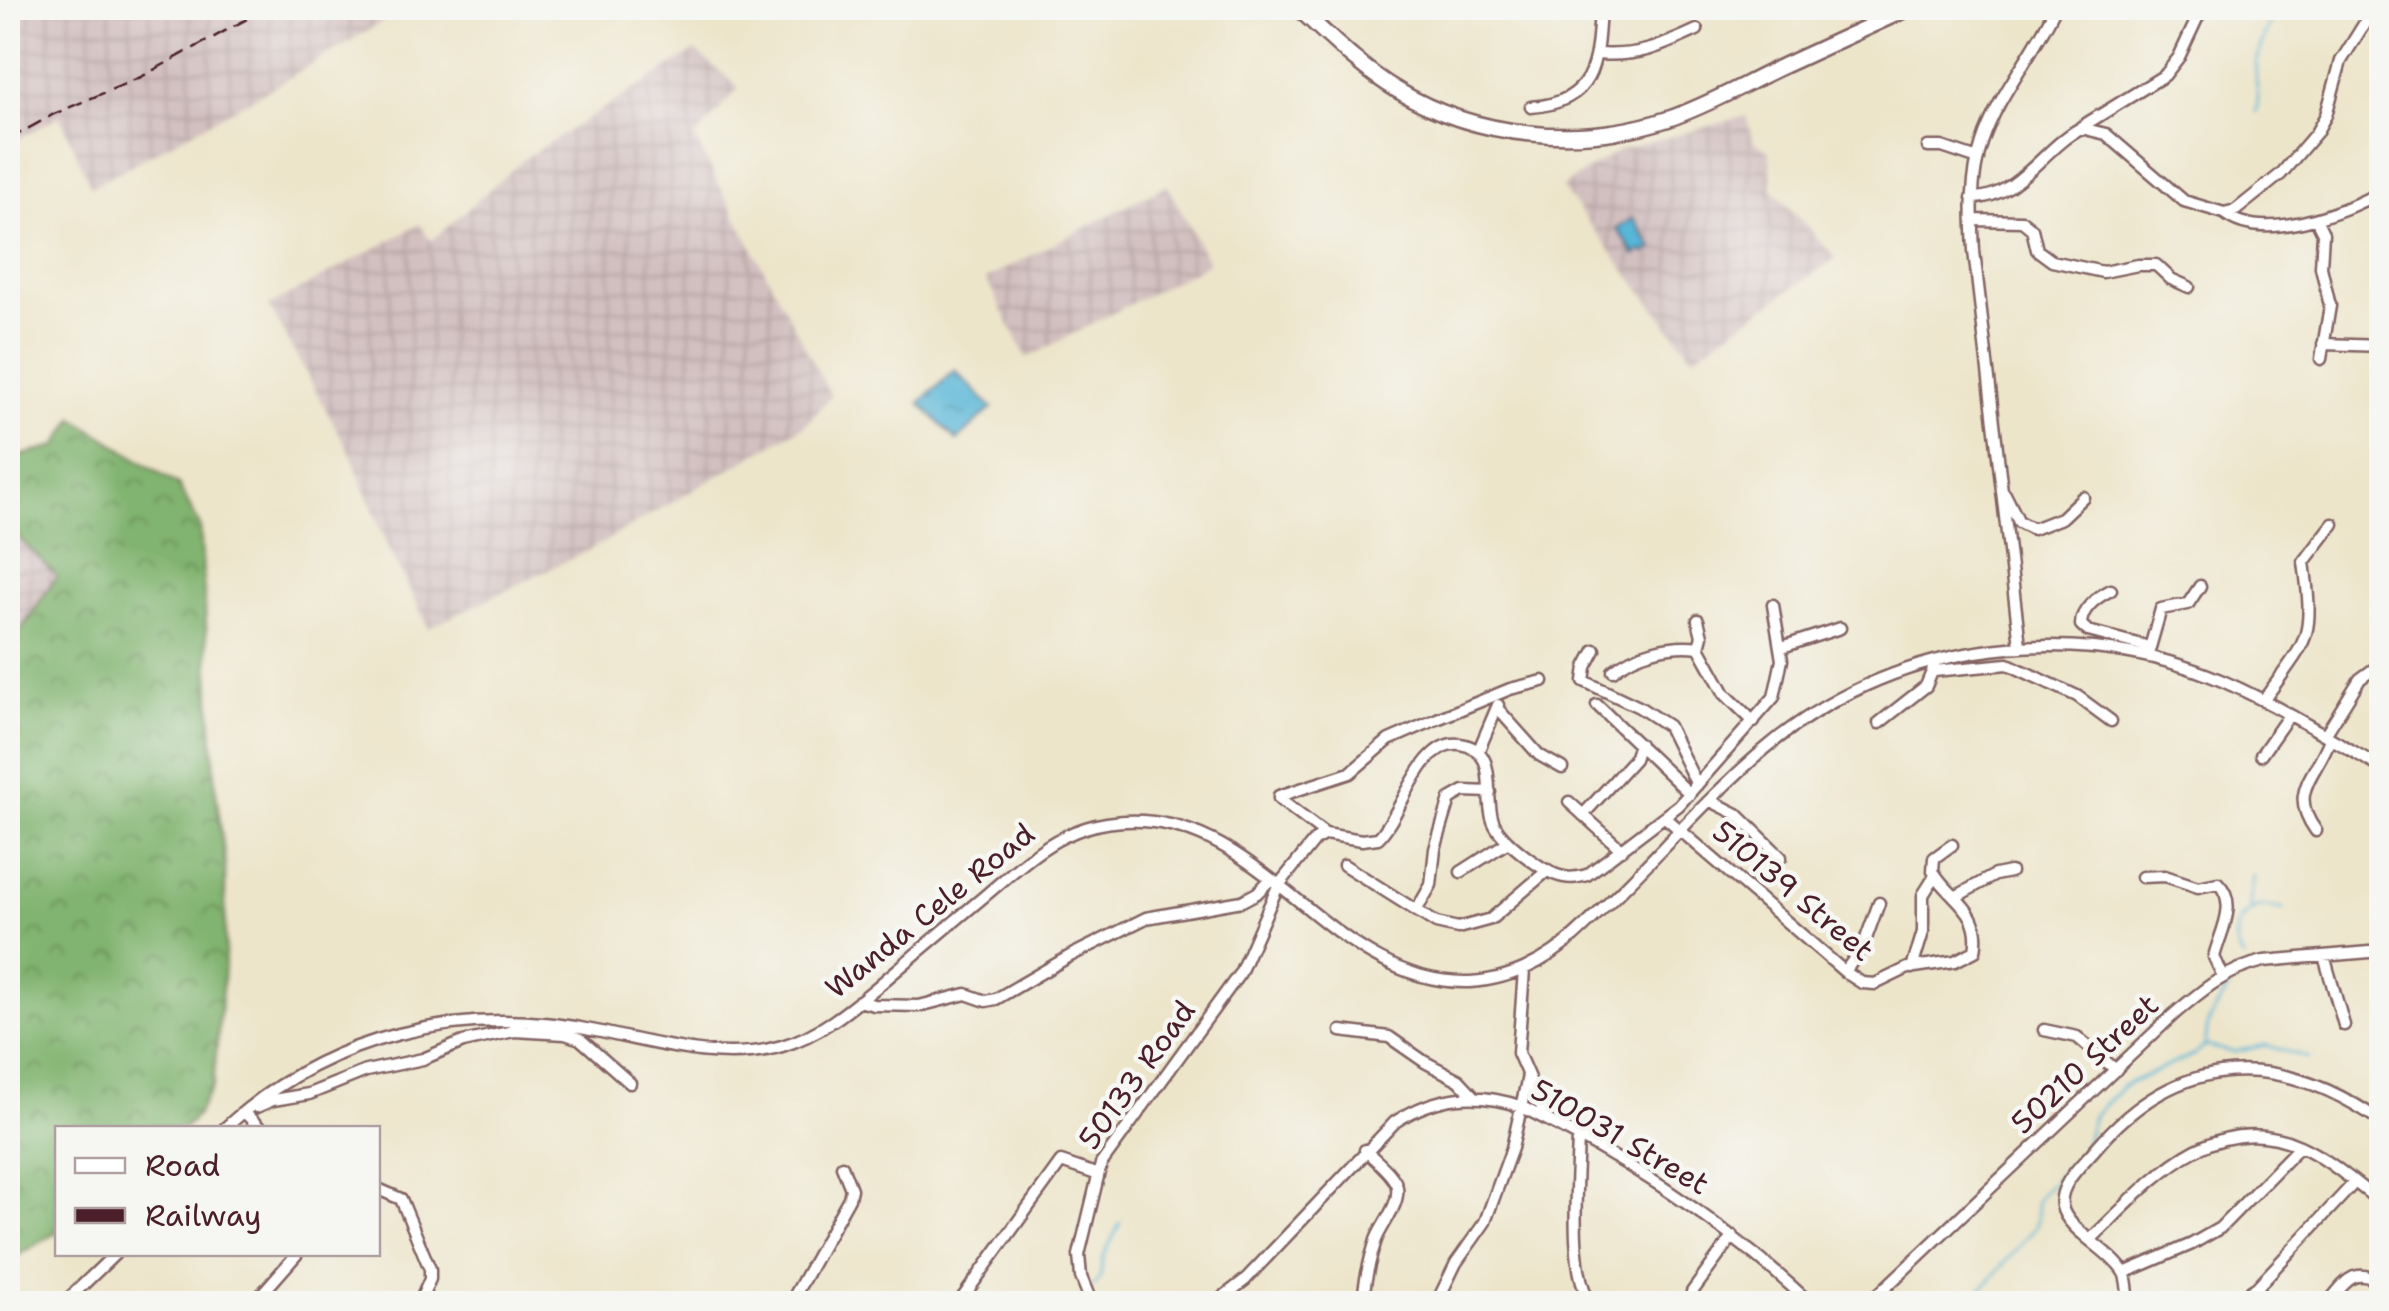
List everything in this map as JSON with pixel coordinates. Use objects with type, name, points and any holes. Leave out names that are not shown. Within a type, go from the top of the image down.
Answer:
[{"type":"main road","points":[[1304,11],[1354,59],[1424,104],[1494,128],[1563,135],[1616,130],[1672,117],[1909,8]]},
{"type":"street","points":[[1531,107],[1551,106],[1572,97],[1589,77],[1598,54],[1600,8]]},
{"type":"street","points":[[2020,644],[1972,198],[1978,159],[1995,110],[2056,8]]},
{"type":"street","points":[[1972,198],[2002,192],[2067,135],[2165,74],[2179,56],[2202,8]]},
{"type":"street","points":[[2224,213],[2243,205],[2281,174],[2316,133],[2326,115],[2341,61],[2374,8]]},
{"type":"street","points":[[1598,54],[1628,56],[1648,52],[1697,30]]},
{"type":"street","points":[[2080,128],[2106,134],[2184,201],[2253,227],[2316,219],[2382,191]]},
{"type":"street","points":[[1928,147],[1942,147],[1978,159]]},
{"type":"street","points":[[2316,219],[2323,233],[2321,267],[2330,314],[2321,359]]},
{"type":"street","points":[[1972,220],[2022,221],[2032,229],[2036,250],[2045,257],[2103,272],[2156,265],[2171,279],[2189,287]]},
{"type":"street","points":[[2323,344],[2382,346]]},
{"type":"street","points":[[2002,490],[2018,522],[2034,529],[2061,518],[2083,497]]},
{"type":"street","points":[[2263,701],[2299,653],[2309,631],[2304,562],[2334,524]]},
{"type":"street","points":[[2148,652],[2161,609],[2188,604],[2200,586]]},
{"type":"street","points":[[2111,590],[2085,611],[2080,620],[2083,628],[2210,676],[2382,768]]},
{"type":"street","points":[[1544,681],[1498,694],[1389,740],[1350,773],[1288,790],[1279,799],[1324,834],[1362,840],[1378,838],[1415,777],[1437,751],[1456,744],[1478,752],[1489,770],[1493,822],[1508,842],[1548,870],[1566,878],[1583,876],[1666,818],[1754,722],[1777,691],[1782,647],[1772,605]]},
{"type":"street","points":[[1698,620],[1702,636],[1699,647],[1725,694],[1754,722]]},
{"type":"street","points":[[1782,647],[1840,628]]},
{"type":"street","name":"Wanda Cele Road","points":[[228,1126],[276,1088],[336,1054],[437,1025],[547,1022],[712,1052],[752,1053],[803,1039],[859,1002],[1036,854],[1064,837],[1094,826],[1143,820],[1177,826],[1220,845],[1372,955],[1405,972],[1455,982],[1494,979],[1524,970],[1566,943],[1766,748],[1814,714],[1872,682],[2020,644],[2148,652]]},
{"type":"street","points":[[1614,671],[1626,662],[1667,648],[1699,647]]},
{"type":"street","points":[[1596,650],[1586,667],[1584,681],[1668,726],[1693,790]]},
{"type":"street","points":[[2316,831],[2304,814],[2302,802],[2308,781],[2320,763],[2327,737],[2360,679],[2382,663]]},
{"type":"street","points":[[1880,724],[1926,686],[1934,666],[2008,664],[2076,696],[2111,722]]},
{"type":"street","points":[[1478,752],[1498,709],[1498,694]]},
{"type":"street","points":[[1597,705],[1693,790]]},
{"type":"street","points":[[1498,709],[1539,755],[1562,768]]},
{"type":"street","points":[[2261,756],[2288,715]]},
{"type":"street","points":[[1583,814],[1634,758],[1638,744]]},
{"type":"street","points":[[1416,911],[1431,885],[1434,849],[1452,796],[1464,790],[1490,792]]},
{"type":"street","points":[[1711,801],[1737,814],[1782,857]]},
{"type":"street","points":[[1569,802],[1622,850]]},
{"type":"street","name":"510139 Street","points":[[1666,818],[1845,972],[1868,984],[1912,968],[1955,961],[1975,951],[1972,920],[1958,896],[1935,876]]},
{"type":"street","points":[[859,1002],[919,1006],[966,994],[986,1001],[996,999],[1146,918],[1242,901],[1274,883],[1324,834]]},
{"type":"street","points":[[1461,872],[1508,842]]},
{"type":"street","points":[[1912,968],[1923,932],[1923,895],[1935,876],[1934,858],[1952,845]]},
{"type":"street","points":[[1344,865],[1443,926],[1458,928],[1475,926],[1491,918],[1548,870]]},
{"type":"street","points":[[1958,896],[1994,875],[2010,872]]},
{"type":"street","points":[[2142,877],[2158,875],[2194,886],[2218,882],[2223,887],[2228,909],[2214,956],[2223,976]]},
{"type":"street","name":"50133 Road","points":[[1092,1304],[1081,1278],[1079,1255],[1096,1174],[1240,973],[1274,883]]},
{"type":"street","points":[[1845,972],[1864,944],[1880,904]]},
{"type":"street","name":"50210 Street","points":[[1868,1304],[2173,1015],[2223,976],[2264,961],[2382,952]]},
{"type":"street","points":[[2324,956],[2344,1024]]},
{"type":"street","points":[[1524,970],[1517,1045],[1547,1119]]},
{"type":"street","points":[[2044,1030],[2077,1038],[2116,1070]]},
{"type":"street","points":[[1341,1031],[1390,1037],[1459,1080],[1474,1096]]},
{"type":"street","points":[[258,1126],[245,1113],[266,1102],[309,1094],[366,1071],[423,1059],[494,1033],[564,1034],[580,1039],[630,1083]]},
{"type":"street","points":[[2128,1304],[2124,1273],[2071,1222],[2062,1206],[2069,1181],[2120,1121],[2147,1099],[2198,1076],[2244,1072],[2302,1080],[2337,1093],[2382,1122]]},
{"type":"street","points":[[1436,1304],[1456,1263],[1485,1222],[1522,1107],[1528,1076]]},
{"type":"street","name":"510031 Street","points":[[1214,1304],[1245,1280],[1395,1122],[1442,1099],[1474,1096],[1497,1098],[1522,1107],[1664,1185],[1733,1236],[1811,1304]]},
{"type":"street","points":[[1578,1136],[1577,1243],[1582,1283],[1588,1299],[1615,1304]]},
{"type":"street","points":[[2091,1238],[2169,1165],[2212,1142],[2247,1136],[2300,1146],[2382,1203]]},
{"type":"street","points":[[2124,1273],[2220,1228],[2300,1146]]},
{"type":"street","points":[[1364,1304],[1376,1238],[1389,1216],[1397,1190],[1394,1180],[1365,1150]]},
{"type":"street","points":[[958,1304],[1061,1162],[1096,1174]]},
{"type":"street","points":[[790,1304],[849,1198],[851,1189],[842,1166]]},
{"type":"street","points":[[2204,1304],[2242,1297],[2258,1287],[2354,1183]]},
{"type":"street","points":[[380,1190],[401,1199],[430,1269],[430,1279],[418,1304]]},
{"type":"street","points":[[1692,1292],[1733,1236]]},
{"type":"street","points":[[63,1304],[113,1256]]},
{"type":"street","points":[[253,1304],[295,1256]]},
{"type":"street","points":[[2327,1304],[2351,1278],[2366,1275],[2382,1283]]},
{"type":"shaded area","points":[[8,8],[406,8],[268,90],[91,187],[60,116],[8,145]]},
{"type":"shaded area","points":[[695,51],[739,87],[695,139],[831,396],[805,425],[597,546],[429,628],[388,547],[351,455],[269,306],[420,224],[431,241],[524,159]]},
{"type":"shaded area","points":[[1746,116],[1753,141],[1769,151],[1772,189],[1836,258],[1693,357],[1561,187],[1618,151]]},
{"type":"shaded area","points":[[1167,185],[1209,263],[1027,358],[986,279]]},
{"type":"shaded area","points":[[8,527],[57,576],[8,650]]},
{"type":"green space","points":[[74,418],[178,485],[200,526],[216,793],[225,862],[225,957],[213,1086],[196,1116],[186,1126],[55,1126],[55,1233],[8,1261],[8,650],[57,576],[8,527],[8,459],[57,446]]},
{"type":"water","points":[[1633,218],[1653,248],[1635,255],[1617,229]]},
{"type":"water","points":[[955,370],[992,408],[957,441],[920,403]]},
{"type":"waterway","points":[[2256,112],[2257,61],[2274,8]]},
{"type":"waterway","points":[[2252,912],[2254,875]]},
{"type":"waterway","points":[[2244,958],[2236,944],[2239,923],[2260,907],[2283,909]]},
{"type":"waterway","points":[[1964,1304],[1976,1296],[2035,1227],[2036,1200],[2084,1149],[2093,1116],[2123,1086],[2205,1046],[2208,1023],[2234,978]]},
{"type":"waterway","points":[[2205,1046],[2235,1052],[2265,1045],[2309,1058]]},
{"type":"waterway","points":[[1094,1286],[1120,1223]]},
{"type":"railway","points":[[8,140],[54,114],[141,77],[267,8]]}]
